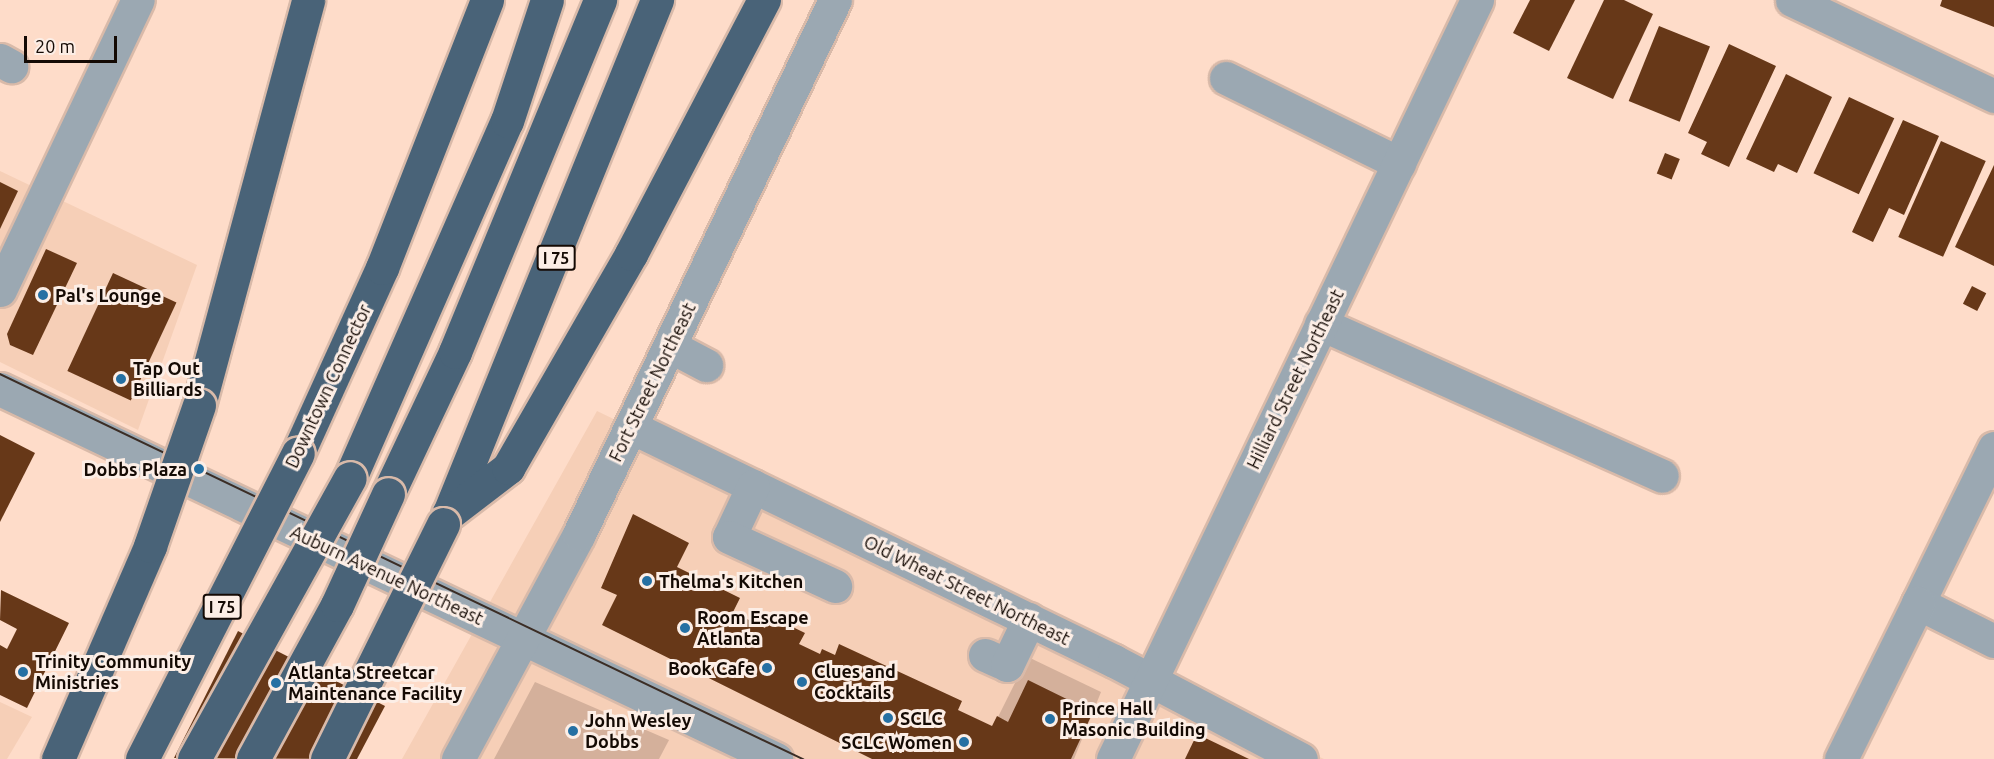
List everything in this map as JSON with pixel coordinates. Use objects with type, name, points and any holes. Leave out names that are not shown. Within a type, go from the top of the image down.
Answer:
[{"type":"highway","points":[[58,759],[150,546],[199,405],[308,0]]},
{"type":"highway","points":[[469,53],[470,0]]},
{"type":"highway","name":"Downtown Connector","points":[[142,759],[298,453],[382,268],[469,53],[487,0]]},
{"type":"highway","points":[[194,759],[350,478],[507,121],[547,0]]},
{"type":"highway","points":[[253,759],[336,605],[455,352],[600,0]]},
{"type":"highway","name":"I 75","points":[[327,759],[446,519],[657,0]]},
{"type":"highway","points":[[446,519],[507,468],[631,254],[764,0]]},
{"type":"street","points":[[0,290],[138,0]]},
{"type":"street","name":"Fort Street Northeast","points":[[458,759],[523,639],[631,427],[835,0]]},
{"type":"street","name":"Hilliard Street Northeast","points":[[1113,759],[1477,0]]},
{"type":"street","points":[[1792,0],[1994,96]]},
{"type":"street","points":[[1226,78],[1399,163]]},
{"type":"street","points":[[1321,324],[1662,476]]},
{"type":"street","points":[[670,346],[706,365]]},
{"type":"street","name":"Auburn Avenue Northeast","points":[[0,389],[776,759]]},
{"type":"street","name":"Old Wheat Street Northeast","points":[[631,427],[1029,619],[1301,759]]},
{"type":"street","points":[[1841,759],[1994,448]]},
{"type":"street","points":[[753,486],[729,537],[835,586]]},
{"type":"street","points":[[1918,603],[1994,640]]},
{"type":"street","points":[[985,655],[1006,665],[1029,619]]},
{"type":"shaded area","points":[[0,171],[197,265],[138,430],[0,362]]},
{"type":"shaded area","points":[[597,411],[1027,619],[1324,759],[402,759]]},
{"type":"shaded area","name":"Prince Hall Masonic Building","points":[[1028,657],[1101,692],[1074,759],[977,759]]},
{"type":"shaded area","points":[[535,682],[669,740],[659,759],[494,759]]},
{"type":"shaded area","points":[[0,702],[32,717],[7,759],[0,759]]},
{"type":"building","points":[[1530,0],[1575,0],[1549,51],[1513,33]]},
{"type":"building","points":[[1604,0],[1624,0],[1653,14],[1613,99],[1567,78]]},
{"type":"building","points":[[1942,0],[1994,0],[1994,27],[1940,6]]},
{"type":"building","points":[[1659,26],[1710,47],[1680,122],[1629,101]]},
{"type":"building","points":[[1729,44],[1776,66],[1729,167],[1701,154],[1707,142],[1688,133]]},
{"type":"building","points":[[1786,74],[1832,97],[1797,173],[1778,164],[1774,172],[1746,159]]},
{"type":"building","points":[[1849,97],[1894,118],[1859,194],[1814,173]]},
{"type":"building","points":[[1903,120],[1939,136],[1904,215],[1889,208],[1873,242],[1852,232]]},
{"type":"building","points":[[1941,141],[1986,161],[1943,257],[1898,237]]},
{"type":"building","points":[[1665,153],[1680,159],[1672,179],[1657,173]]},
{"type":"building","points":[[1994,165],[1994,266],[1955,247]]},
{"type":"building","points":[[0,182],[18,191],[0,229]]},
{"type":"building","name":"Pal's Lounge","points":[[46,249],[77,263],[33,355],[10,345],[7,334]]},
{"type":"building","points":[[113,273],[176,303],[131,400],[67,371]]},
{"type":"building","points":[[1972,286],[1986,293],[1977,311],[1963,304]]},
{"type":"building","points":[[0,435],[35,453],[0,522]]},
{"type":"building","points":[[633,514],[689,543],[677,567],[740,598],[733,612],[765,628],[770,616],[805,633],[799,644],[820,654],[822,649],[835,655],[839,644],[962,701],[958,710],[992,726],[997,716],[1008,722],[1028,680],[1093,712],[1071,759],[872,759],[602,625],[617,595],[601,588]]},
{"type":"building","name":"Trinity Community Ministries","points":[[1,590],[69,623],[27,708],[0,695],[0,645],[7,649],[17,629],[0,620]]},
{"type":"building","name":"Atlanta Streetcar Maintenance Facility","points":[[238,631],[385,706],[357,759],[174,758]]},
{"type":"building","points":[[1197,734],[1249,759],[1185,759]]},
{"type":"tram line","points":[[0,374],[803,759]]},
{"type":"place","name":"Pal's Lounge","points":[[43,295]]},
{"type":"place","name":"Tap Out Billiards","points":[[121,379]]},
{"type":"place","name":"Dobbs Plaza","points":[[199,469]]},
{"type":"place","name":"Thelma's Kitchen","points":[[647,581]]},
{"type":"place","name":"Room Escape Atlanta","points":[[685,628]]},
{"type":"place","name":"Book Cafe","points":[[767,668]]},
{"type":"place","name":"Trinity Community Ministries","points":[[23,672]]},
{"type":"place","name":"Clues and Cocktails","points":[[802,682]]},
{"type":"place","name":"Atlanta Streetcar Maintenance Facility","points":[[276,683]]},
{"type":"place","name":"SCLC","points":[[888,718]]},
{"type":"place","name":"Prince Hall Masonic Building","points":[[1050,719]]},
{"type":"place","name":"John Wesley Dobbs","points":[[573,731]]},
{"type":"place","name":"SCLC Women","points":[[964,742]]}]
